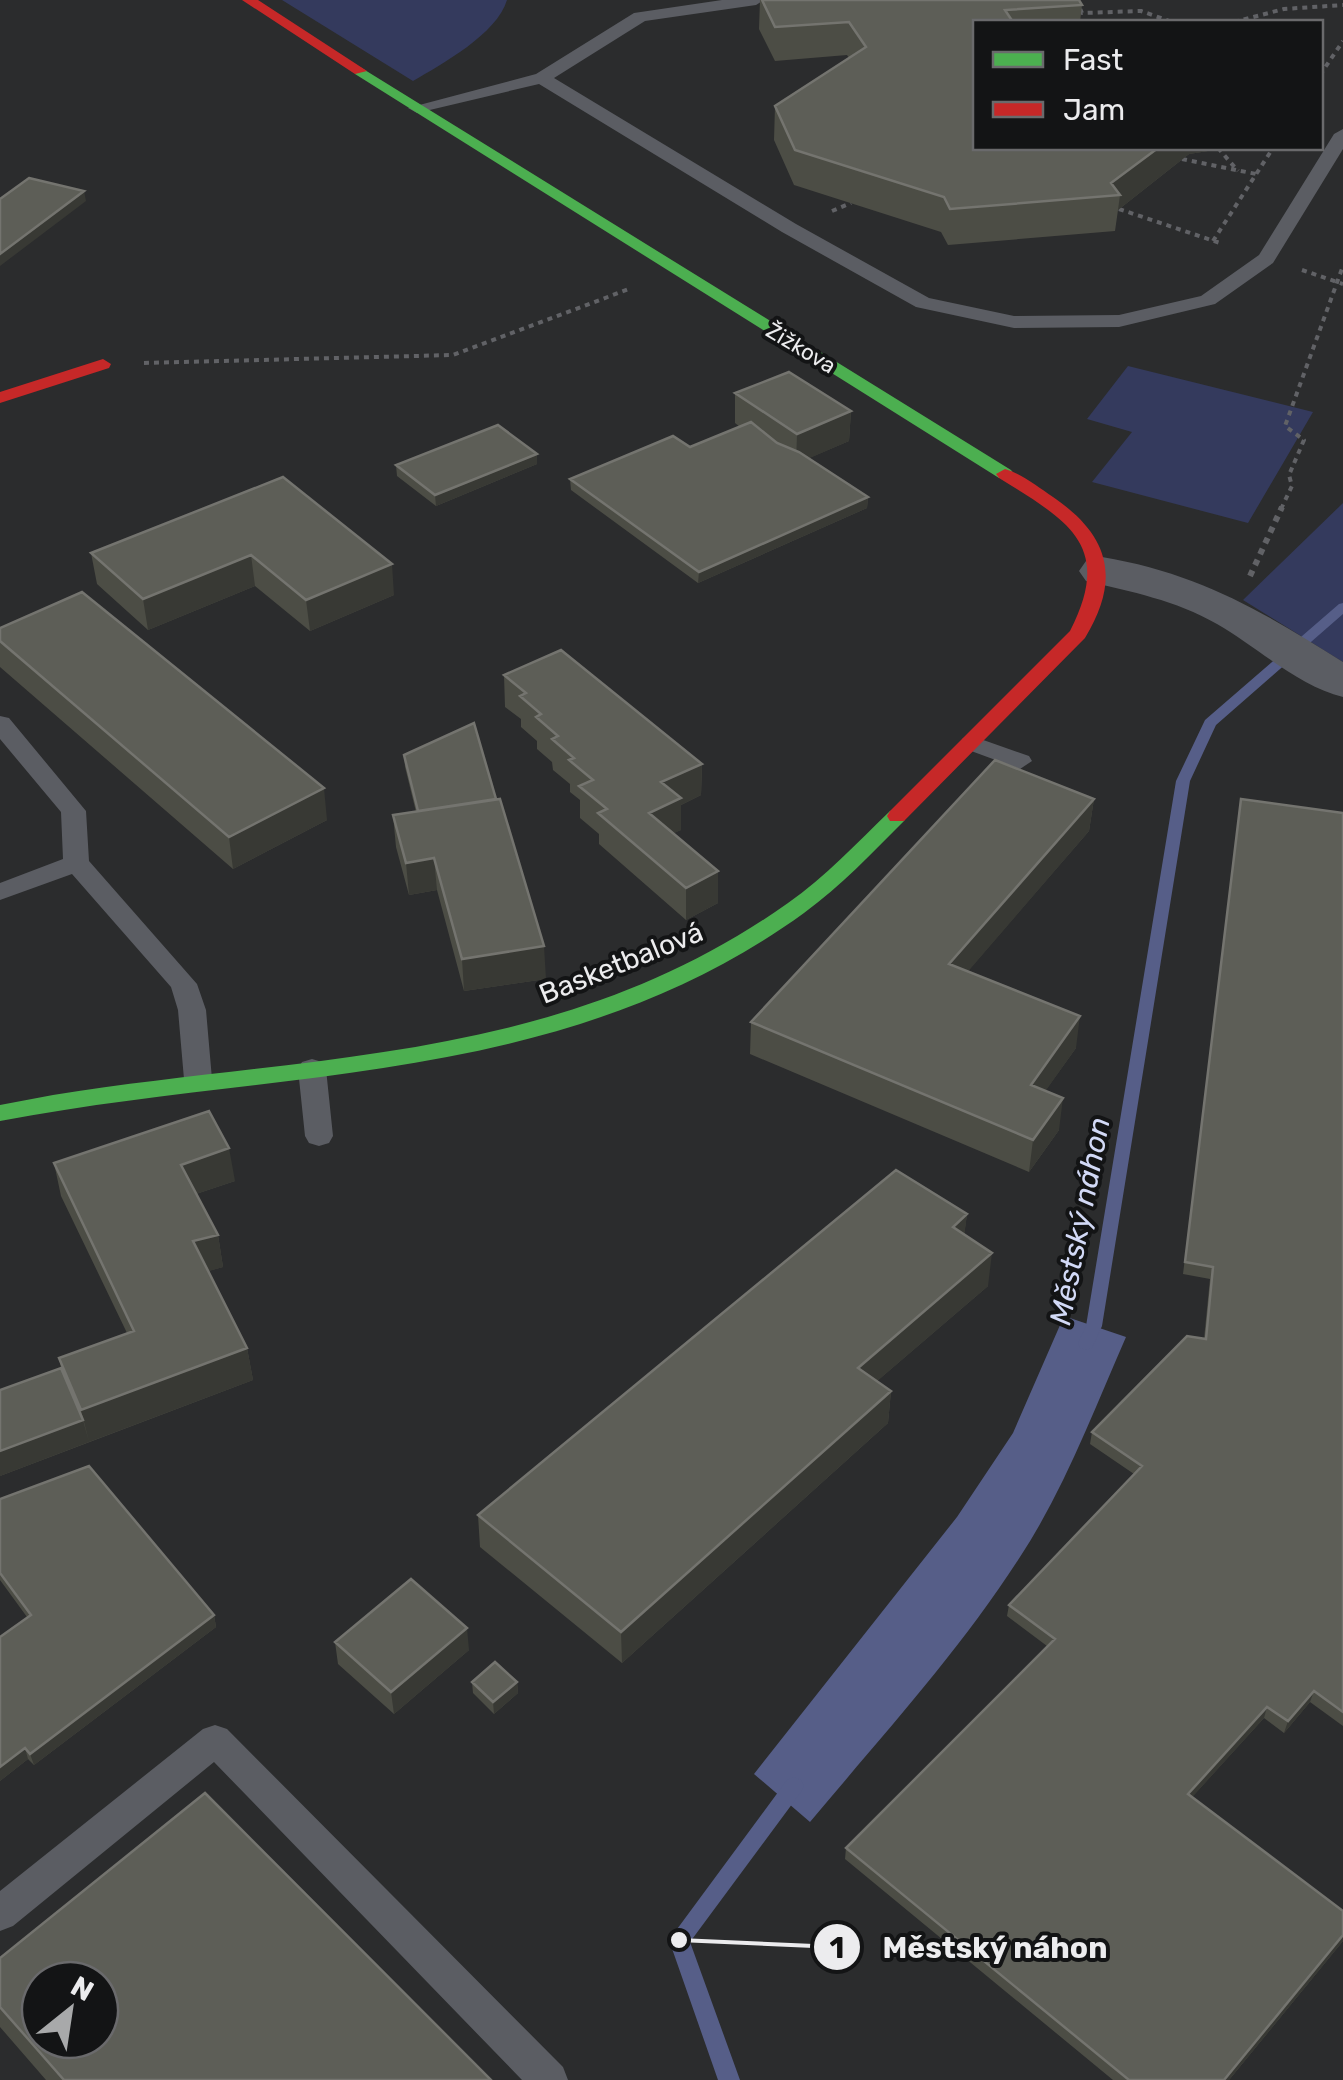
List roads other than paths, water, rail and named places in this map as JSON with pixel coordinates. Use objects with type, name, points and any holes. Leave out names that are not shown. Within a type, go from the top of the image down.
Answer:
[{"type":"street","name":"Žižkova","points":[[249,0],[676,272],[1064,511],[1087,536],[1102,571]]},
{"type":"street","points":[[0,398],[102,364]]},
{"type":"street","points":[[1102,571],[1174,584],[1232,613],[1343,683]]},
{"type":"street","name":"Basketbalová","points":[[0,1113],[86,1094],[430,1055],[542,1028],[627,998],[723,954],[795,909],[840,873],[972,743],[1078,634],[1101,593],[1102,571]]},
{"type":"lane","points":[[417,108],[542,78],[640,18],[756,0]]},
{"type":"lane","points":[[542,78],[923,304],[1014,322],[1118,322],[1208,300],[1266,258],[1343,134]]},
{"type":"lane","points":[[0,723],[73,811],[76,863],[184,984],[192,1010],[198,1079]]},
{"type":"lane","points":[[972,743],[1020,761]]},
{"type":"lane","points":[[0,892],[76,863]]},
{"type":"lane","points":[[312,1069],[318,1136]]},
{"type":"lane","points":[[0,1914],[214,1740],[549,2080]]},
{"type":"waterway","name":"Městský náhon","points":[[1086,1343],[1094,1326],[1183,781],[1210,723],[1343,607]]},
{"type":"waterway","name":"Městský náhon","points":[[729,2080],[679,1940],[794,1786]]},
{"type":"place","name":"Městský náhon","points":[[679,1940]]}]
